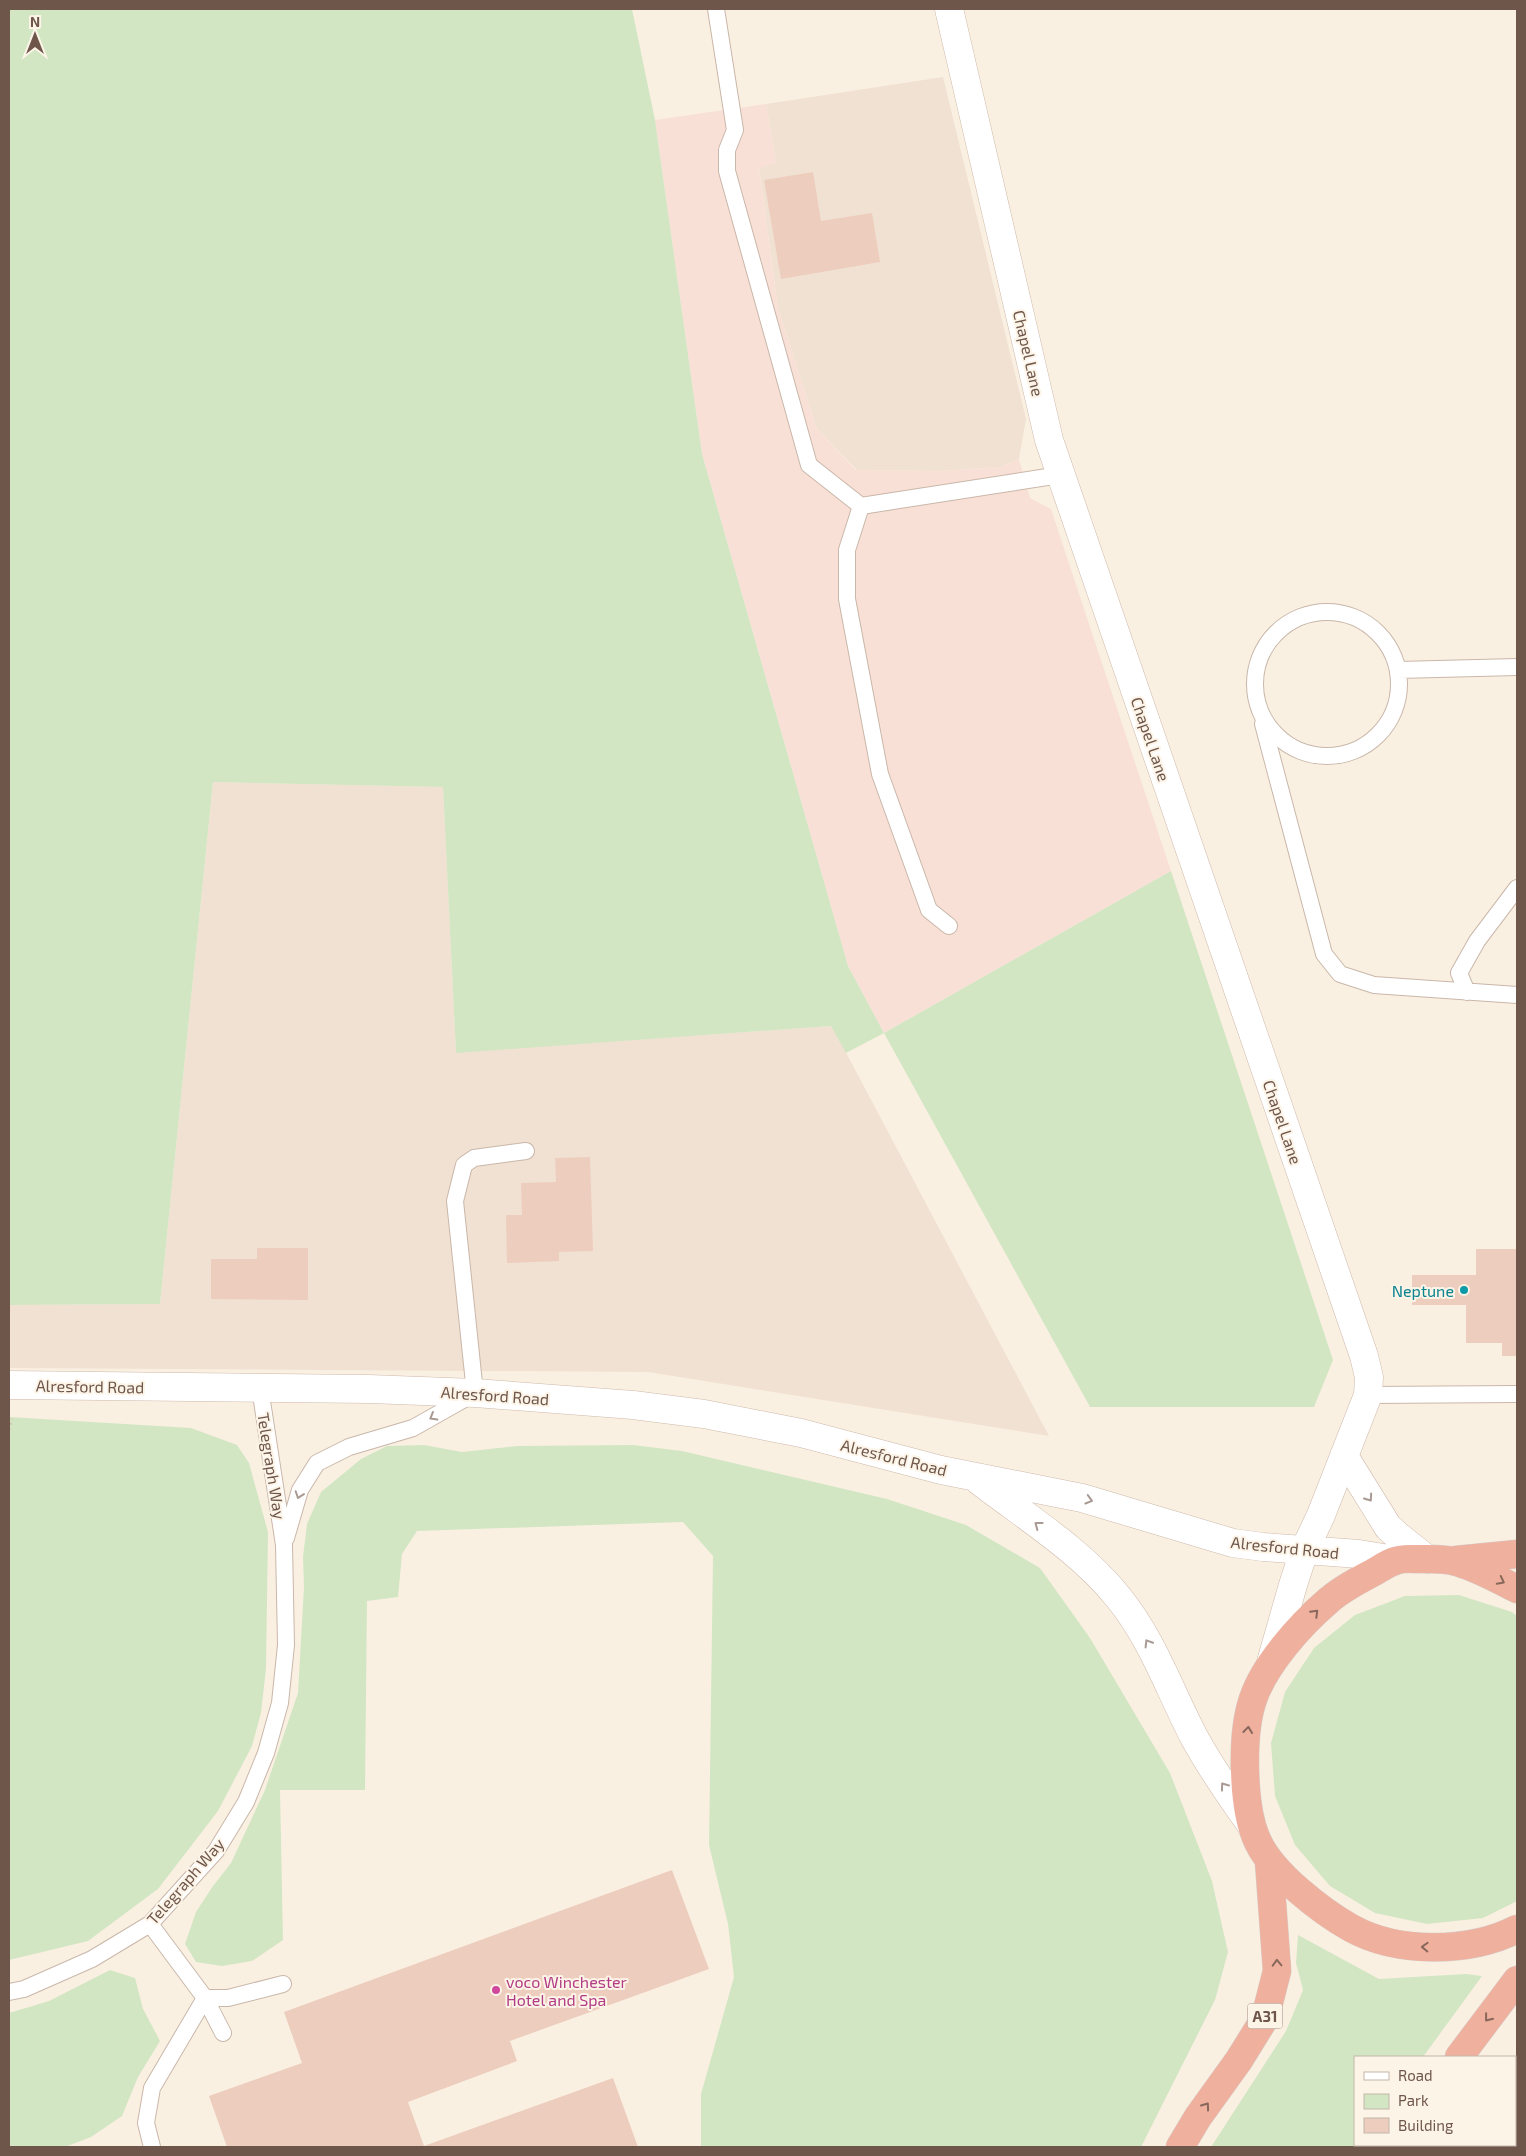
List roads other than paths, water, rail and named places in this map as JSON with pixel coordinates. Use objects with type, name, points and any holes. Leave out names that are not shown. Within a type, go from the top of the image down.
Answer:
[{"type":"highway","points":[[1517,1554],[1440,1560],[1395,1560],[1329,1600],[1304,1624],[1271,1662],[1253,1699],[1247,1727],[1245,1762],[1247,1795],[1252,1826],[1258,1842],[1269,1861],[1303,1894],[1333,1918],[1366,1936],[1389,1943],[1430,1948],[1474,1944],[1517,1929]]},
{"type":"highway","points":[[1440,1560],[1517,1589]]},
{"type":"highway","name":"A31","points":[[1180,2147],[1265,2018],[1277,1971],[1269,1861]]},
{"type":"highway","points":[[1459,2056],[1517,1980]]},
{"type":"street","name":"Chapel Lane","points":[[949,9],[1049,440],[1364,1356],[1369,1377],[1368,1395],[1321,1515],[1304,1550],[1292,1585],[1271,1662]]},
{"type":"street","name":"Alresford Road","points":[[9,1385],[475,1393],[633,1405],[704,1414],[801,1433],[973,1476],[1082,1498],[1233,1543],[1359,1554],[1395,1560]]},
{"type":"street","points":[[1344,1456],[1388,1527],[1398,1536],[1440,1560]]},
{"type":"street","name":"Alresford Road","points":[[973,1476],[1070,1550],[1097,1574],[1119,1598],[1160,1662],[1194,1735],[1217,1776],[1252,1826]]},
{"type":"lane","points":[[716,9],[735,130],[727,150],[727,170],[809,465],[861,506],[1060,475]]},
{"type":"lane","points":[[861,506],[847,550],[847,599],[880,774],[929,910],[949,926]]},
{"type":"lane","points":[[1260,715],[1274,734],[1292,749],[1314,756],[1338,756],[1360,749],[1379,735],[1393,716],[1399,693],[1398,670],[1389,646],[1373,628],[1351,616],[1326,612],[1302,616],[1281,628],[1264,647],[1256,668],[1254,692],[1260,715],[1324,954],[1340,974],[1374,985],[1517,996]]},
{"type":"lane","points":[[1398,670],[1517,667]]},
{"type":"lane","points":[[1467,992],[1459,973],[1477,941],[1517,888]]},
{"type":"lane","points":[[475,1393],[454,1201],[464,1164],[474,1158],[526,1151]]},
{"type":"lane","name":"Telegraph Way","points":[[9,1992],[24,1989],[92,1959],[150,1924],[216,1852],[246,1802],[266,1753],[280,1703],[286,1645],[284,1545],[260,1388]]},
{"type":"lane","name":"Telegraph Way","points":[[284,1545],[300,1490],[317,1463],[349,1447],[413,1428],[475,1393]]},
{"type":"lane","points":[[1368,1395],[1517,1394]]},
{"type":"lane","points":[[150,1924],[205,1998],[223,2032]]},
{"type":"lane","points":[[205,1998],[228,1998],[283,1984]]},
{"type":"lane","points":[[152,2147],[146,2123],[152,2088],[205,1998]]},
{"type":"place","name":"Neptune","points":[[1464,1290]]},
{"type":"place","name":"voco Winchester Hotel and Spa","points":[[496,1990]]}]
